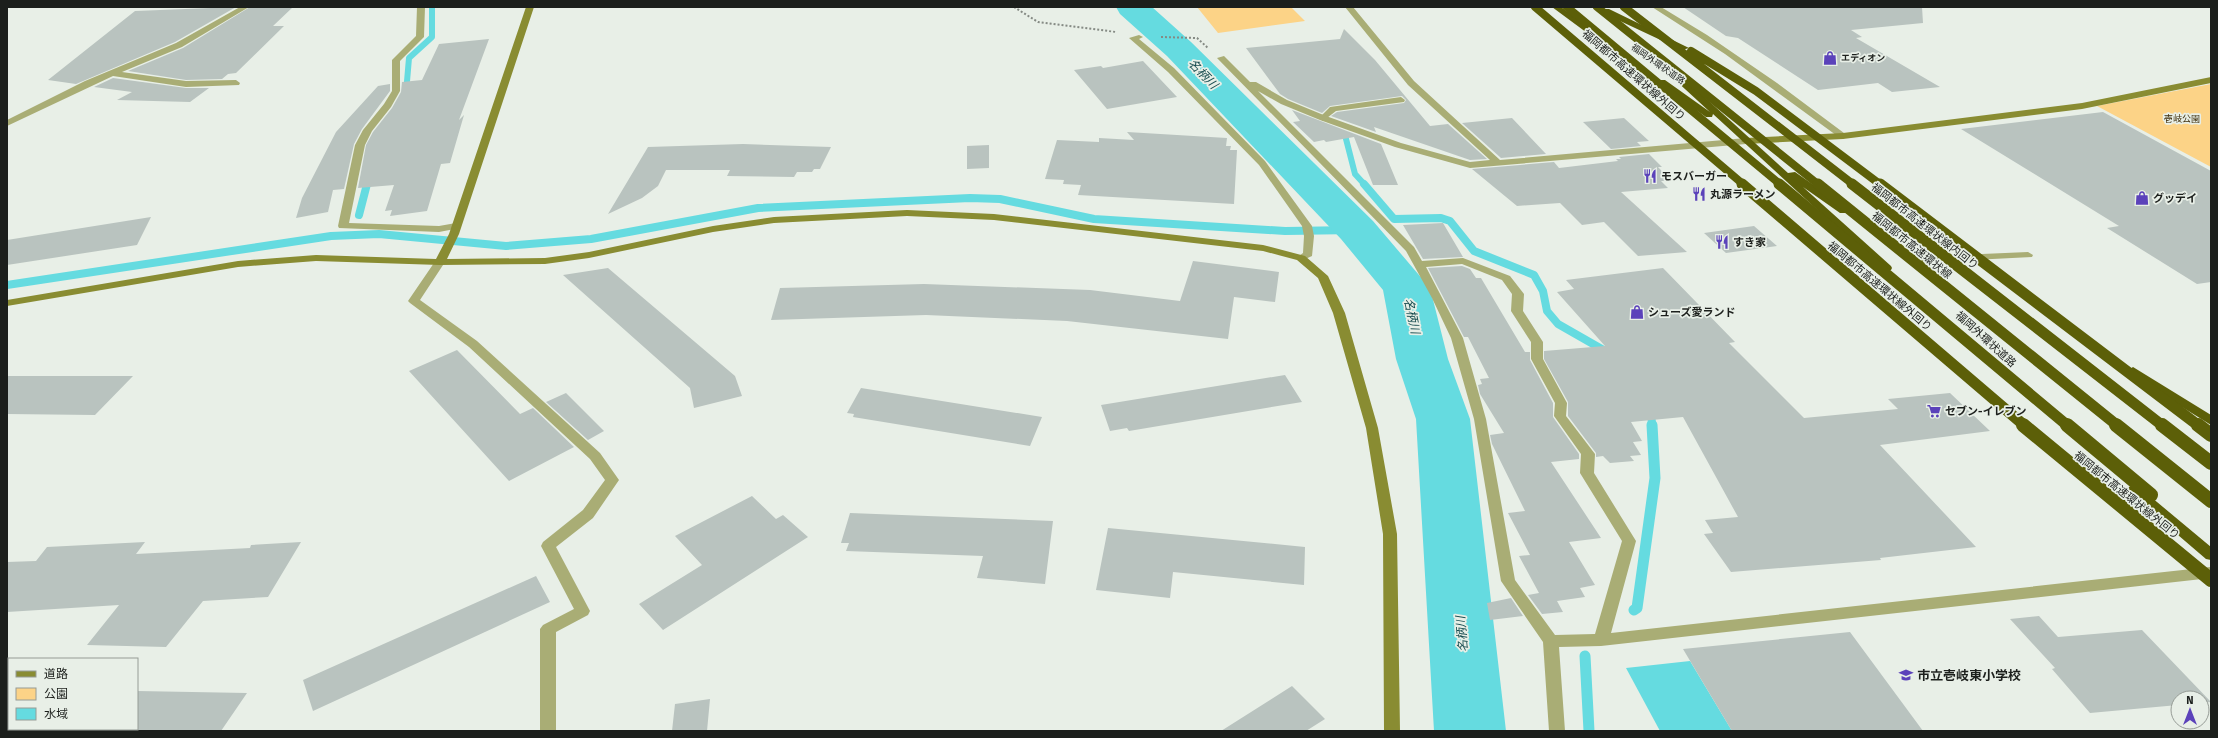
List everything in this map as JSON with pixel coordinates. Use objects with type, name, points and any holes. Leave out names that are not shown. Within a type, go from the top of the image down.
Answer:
[{"type":"highway","name":"福岡都市高速環状線外回り","points":[[1535,7],[2047,445],[2211,580]]},
{"type":"highway","name":"福岡外環状道路","points":[[1556,7],[1913,260],[2211,494]]},
{"type":"highway","points":[[1567,7],[2211,546]]},
{"type":"highway","name":"福岡都市高速環状線内回り","points":[[1624,7],[2211,463]]},
{"type":"highway","name":"福岡外環状道路","points":[[1602,8],[1746,141],[2131,488],[2211,555]]},
{"type":"highway","points":[[1602,8],[1685,48],[1756,91],[2211,435]]},
{"type":"highway","name":"福岡都市高速環状線","points":[[1602,8],[2211,501]]},
{"type":"highway","points":[[2090,344],[2211,421]]},
{"type":"street","points":[[7,123],[110,73],[179,45],[246,7]]},
{"type":"street","points":[[422,7],[420,37],[396,60],[396,91],[388,105],[368,130],[360,145],[343,226],[455,230]]},
{"type":"street","points":[[530,7],[455,230],[440,262],[414,301],[478,349],[595,456],[612,480],[588,514],[548,546],[583,611],[548,629],[548,731]]},
{"type":"street","points":[[1348,7],[1412,83],[1498,164]]},
{"type":"street","points":[[1656,7],[1683,22],[1774,84],[1843,136]]},
{"type":"street","points":[[1139,37],[1133,38],[1171,70],[1262,163],[1308,231],[1308,254],[1301,258]]},
{"type":"street","points":[[1221,58],[1410,249],[1457,338],[1480,419],[1508,581],[1551,641],[1557,731]]},
{"type":"street","points":[[110,73],[186,84],[236,83]]},
{"type":"street","points":[[1238,75],[1284,102],[1323,118],[1398,145],[1470,165],[1498,164],[1556,156],[1633,152],[1746,141],[1843,136],[2082,106],[2211,80]]},
{"type":"street","points":[[1323,118],[1333,109],[1401,100]]},
{"type":"street","points":[[7,303],[238,264],[316,258],[440,262],[545,261],[590,255],[713,229],[774,220],[907,213],[994,217],[1263,248],[1301,258],[1323,276],[1339,313],[1372,428],[1390,534],[1392,731]]},
{"type":"street","points":[[1913,260],[2028,255]]},
{"type":"street","points":[[1419,264],[1463,261],[1506,278],[1518,294],[1517,311],[1537,342],[1537,359],[1562,403],[1560,416],[1588,454],[1587,473],[1629,541],[1601,640]]},
{"type":"street","points":[[1551,641],[1601,640],[2211,573]]},
{"type":"path","points":[[1014,7],[1038,22],[1108,30],[1139,37],[1197,38]]},
{"type":"green space","points":[[1197,7],[1291,7],[1305,21],[1218,33]]},
{"type":"green space","name":"壱岐公園","points":[[2211,84],[2211,167],[2097,106]]},
{"type":"water","points":[[1690,661],[1732,731],[1660,731],[1626,668]]},
{"type":"building","points":[[236,7],[175,42],[76,84],[48,80],[135,11]]},
{"type":"building","points":[[250,7],[293,7],[273,26],[284,26],[236,73],[228,74],[222,79],[186,80],[128,71],[183,48]]},
{"type":"building","name":"エディオン","points":[[1683,7],[1922,7],[1923,23],[1851,30],[1862,37],[1856,38],[1940,87],[1892,92],[1878,83],[1818,90],[1738,38],[1726,36]]},
{"type":"building","points":[[1344,29],[1375,60],[1430,126],[1448,124],[1487,159],[1470,160],[1374,127],[1376,132],[1331,116],[1337,112],[1404,103],[1406,100],[1402,96],[1330,106],[1322,113],[1288,99],[1280,94],[1246,48],[1340,39]]},
{"type":"building","points":[[489,39],[459,120],[464,115],[450,163],[441,164],[427,211],[390,216],[392,210],[385,211],[394,185],[358,188],[366,145],[373,132],[392,108],[401,92],[402,82],[422,80],[439,44]]},
{"type":"building","points":[[1143,61],[1177,97],[1107,109],[1074,70],[1101,66],[1103,68]]},
{"type":"building","points":[[113,78],[186,88],[209,88],[190,102],[117,100],[132,92],[94,87]]},
{"type":"building","points":[[390,84],[390,91],[362,129],[354,144],[344,189],[333,190],[328,212],[296,218],[302,198],[336,132],[378,86]]},
{"type":"building","points":[[1292,110],[1381,144],[1398,185],[1373,185],[1354,137],[1326,142],[1324,140],[1314,142],[1293,122],[1300,121]]},
{"type":"building","name":"グッデイ","points":[[2103,112],[2211,171],[2211,282],[2197,284],[2107,228],[2119,226],[1961,129]]},
{"type":"building","points":[[1512,118],[1546,154],[1501,158],[1462,123]]},
{"type":"building","points":[[1624,118],[1649,141],[1637,142],[1641,146],[1611,149],[1583,122]]},
{"type":"building","points":[[1127,132],[1227,138],[1226,146],[1231,146],[1230,150],[1237,150],[1234,204],[1078,195],[1081,185],[1063,184],[1064,180],[1045,179],[1057,140],[1099,142],[1099,138],[1134,140]]},
{"type":"building","points":[[743,144],[831,147],[820,169],[814,169],[812,172],[797,172],[794,177],[727,176],[730,170],[666,170],[658,186],[642,198],[608,214],[648,147]]},
{"type":"building","points":[[989,145],[989,168],[967,169],[967,146]]},
{"type":"building","points":[[1649,154],[1662,167],[1658,167],[1671,181],[1661,181],[1668,188],[1621,192],[1687,252],[1638,256],[1604,222],[1582,225],[1560,203],[1517,206],[1472,169],[1554,162],[1559,168],[1618,161],[1616,159],[1621,159],[1619,157]]},
{"type":"building","points":[[151,217],[137,245],[7,265],[7,240]]},
{"type":"building","points":[[1443,223],[1463,257],[1423,259],[1403,225]]},
{"type":"building","points":[[1754,226],[1777,246],[1726,253],[1704,233]]},
{"type":"building","points":[[1193,261],[1279,272],[1275,302],[1234,297],[1228,339],[1067,321],[926,315],[771,320],[780,288],[924,284],[1090,290],[1180,301]]},
{"type":"building","points":[[1462,266],[1470,269],[1476,278],[1481,278],[1525,352],[1530,352],[1530,360],[1553,403],[1553,417],[1579,454],[1579,459],[1551,462],[1601,538],[1569,542],[1595,585],[1580,588],[1585,597],[1557,601],[1563,612],[1542,614],[1528,595],[1539,593],[1519,556],[1530,555],[1508,513],[1525,511],[1492,444],[1490,435],[1504,433],[1480,394],[1478,385],[1482,384],[1480,379],[1489,378],[1468,337],[1464,337],[1428,268]]},
{"type":"building","points":[[608,268],[735,376],[742,396],[694,408],[690,388],[563,275]]},
{"type":"building","points":[[1663,268],[1735,342],[1729,343],[1804,418],[1898,409],[1888,399],[1950,393],[1990,431],[1880,445],[1976,547],[1880,558],[1881,560],[1731,572],[1704,534],[1713,533],[1705,520],[1738,517],[1683,417],[1631,422],[1642,441],[1633,442],[1641,455],[1630,456],[1634,461],[1610,463],[1603,456],[1596,457],[1596,453],[1568,416],[1568,402],[1544,359],[1544,351],[1605,346],[1557,292],[1574,289],[1566,280]]},
{"type":"building","points":[[457,350],[520,414],[533,408],[574,447],[509,481],[409,371]]},
{"type":"building","points":[[1285,375],[1302,402],[1129,431],[1127,428],[1110,431],[1101,405]]},
{"type":"building","points":[[7,376],[133,376],[95,415],[7,414]]},
{"type":"building","points":[[861,388],[1042,417],[1030,446],[853,417],[854,414],[847,413]]},
{"type":"building","points":[[566,393],[604,431],[588,440],[546,402]]},
{"type":"building","points":[[752,496],[776,519],[783,515],[808,537],[663,630],[639,604],[702,565],[675,536]]},
{"type":"building","points":[[850,513],[1053,521],[1045,584],[977,578],[983,556],[846,551],[849,543],[841,543]]},
{"type":"building","points":[[1108,528],[1305,547],[1304,585],[1173,572],[1170,598],[1096,590]]},
{"type":"building","points":[[145,542],[136,554],[250,548],[251,545],[301,542],[268,597],[203,601],[166,647],[87,645],[119,605],[7,612],[7,562],[36,561],[47,547]]},
{"type":"building","points":[[536,576],[550,602],[313,711],[303,680]]},
{"type":"building","points":[[1511,598],[1523,616],[1490,620],[1487,603]]},
{"type":"building","points":[[2039,616],[2058,637],[2142,630],[2200,690],[2170,690],[2170,706],[2090,713],[2052,669],[2055,668],[2010,619]]},
{"type":"building","points":[[1850,632],[1923,731],[1732,731],[1683,649]]},
{"type":"building","points":[[1292,686],[1325,719],[1306,731],[1221,731]]},
{"type":"building","points":[[138,691],[247,693],[221,731],[137,731]]},
{"type":"building","points":[[710,699],[707,731],[672,731],[675,704]]},
{"type":"waterway","points":[[406,93],[409,58],[432,37],[432,7]]},
{"type":"waterway","name":"名柄川","points":[[1132,7],[1179,49],[1357,230],[1406,288],[1422,359],[1443,419],[1470,731]]},
{"type":"waterway","points":[[1345,135],[1355,174],[1365,185]]},
{"type":"waterway","points":[[367,185],[369,176]]},
{"type":"waterway","points":[[359,215],[367,184]]},
{"type":"waterway","points":[[1364,184],[1394,219],[1441,218],[1450,221],[1474,251],[1534,275],[1543,291],[1547,311],[1558,324],[1607,352]]},
{"type":"waterway","points":[[7,285],[331,236],[379,234],[506,246],[591,239],[758,208],[970,198],[1000,199],[1094,219],[1285,231],[1357,230]]},
{"type":"waterway","points":[[1651,408],[1652,426]]},
{"type":"waterway","points":[[1634,610],[1637,608],[1655,478],[1652,425]]},
{"type":"waterway","points":[[1585,656],[1589,731]]},
{"type":"place","name":"エディオン","points":[[1830,58]]},
{"type":"place","name":"モスバーガー","points":[[1650,176]]},
{"type":"place","name":"丸源ラーメン","points":[[1699,194]]},
{"type":"place","name":"グッデイ","points":[[2142,198]]},
{"type":"place","name":"すき家","points":[[1722,242]]},
{"type":"place","name":"シューズ愛ランド","points":[[1637,312]]},
{"type":"place","name":"セブン-イレブン","points":[[1934,411]]},
{"type":"place","name":"市立壱岐東小学校","points":[[1906,675]]}]
